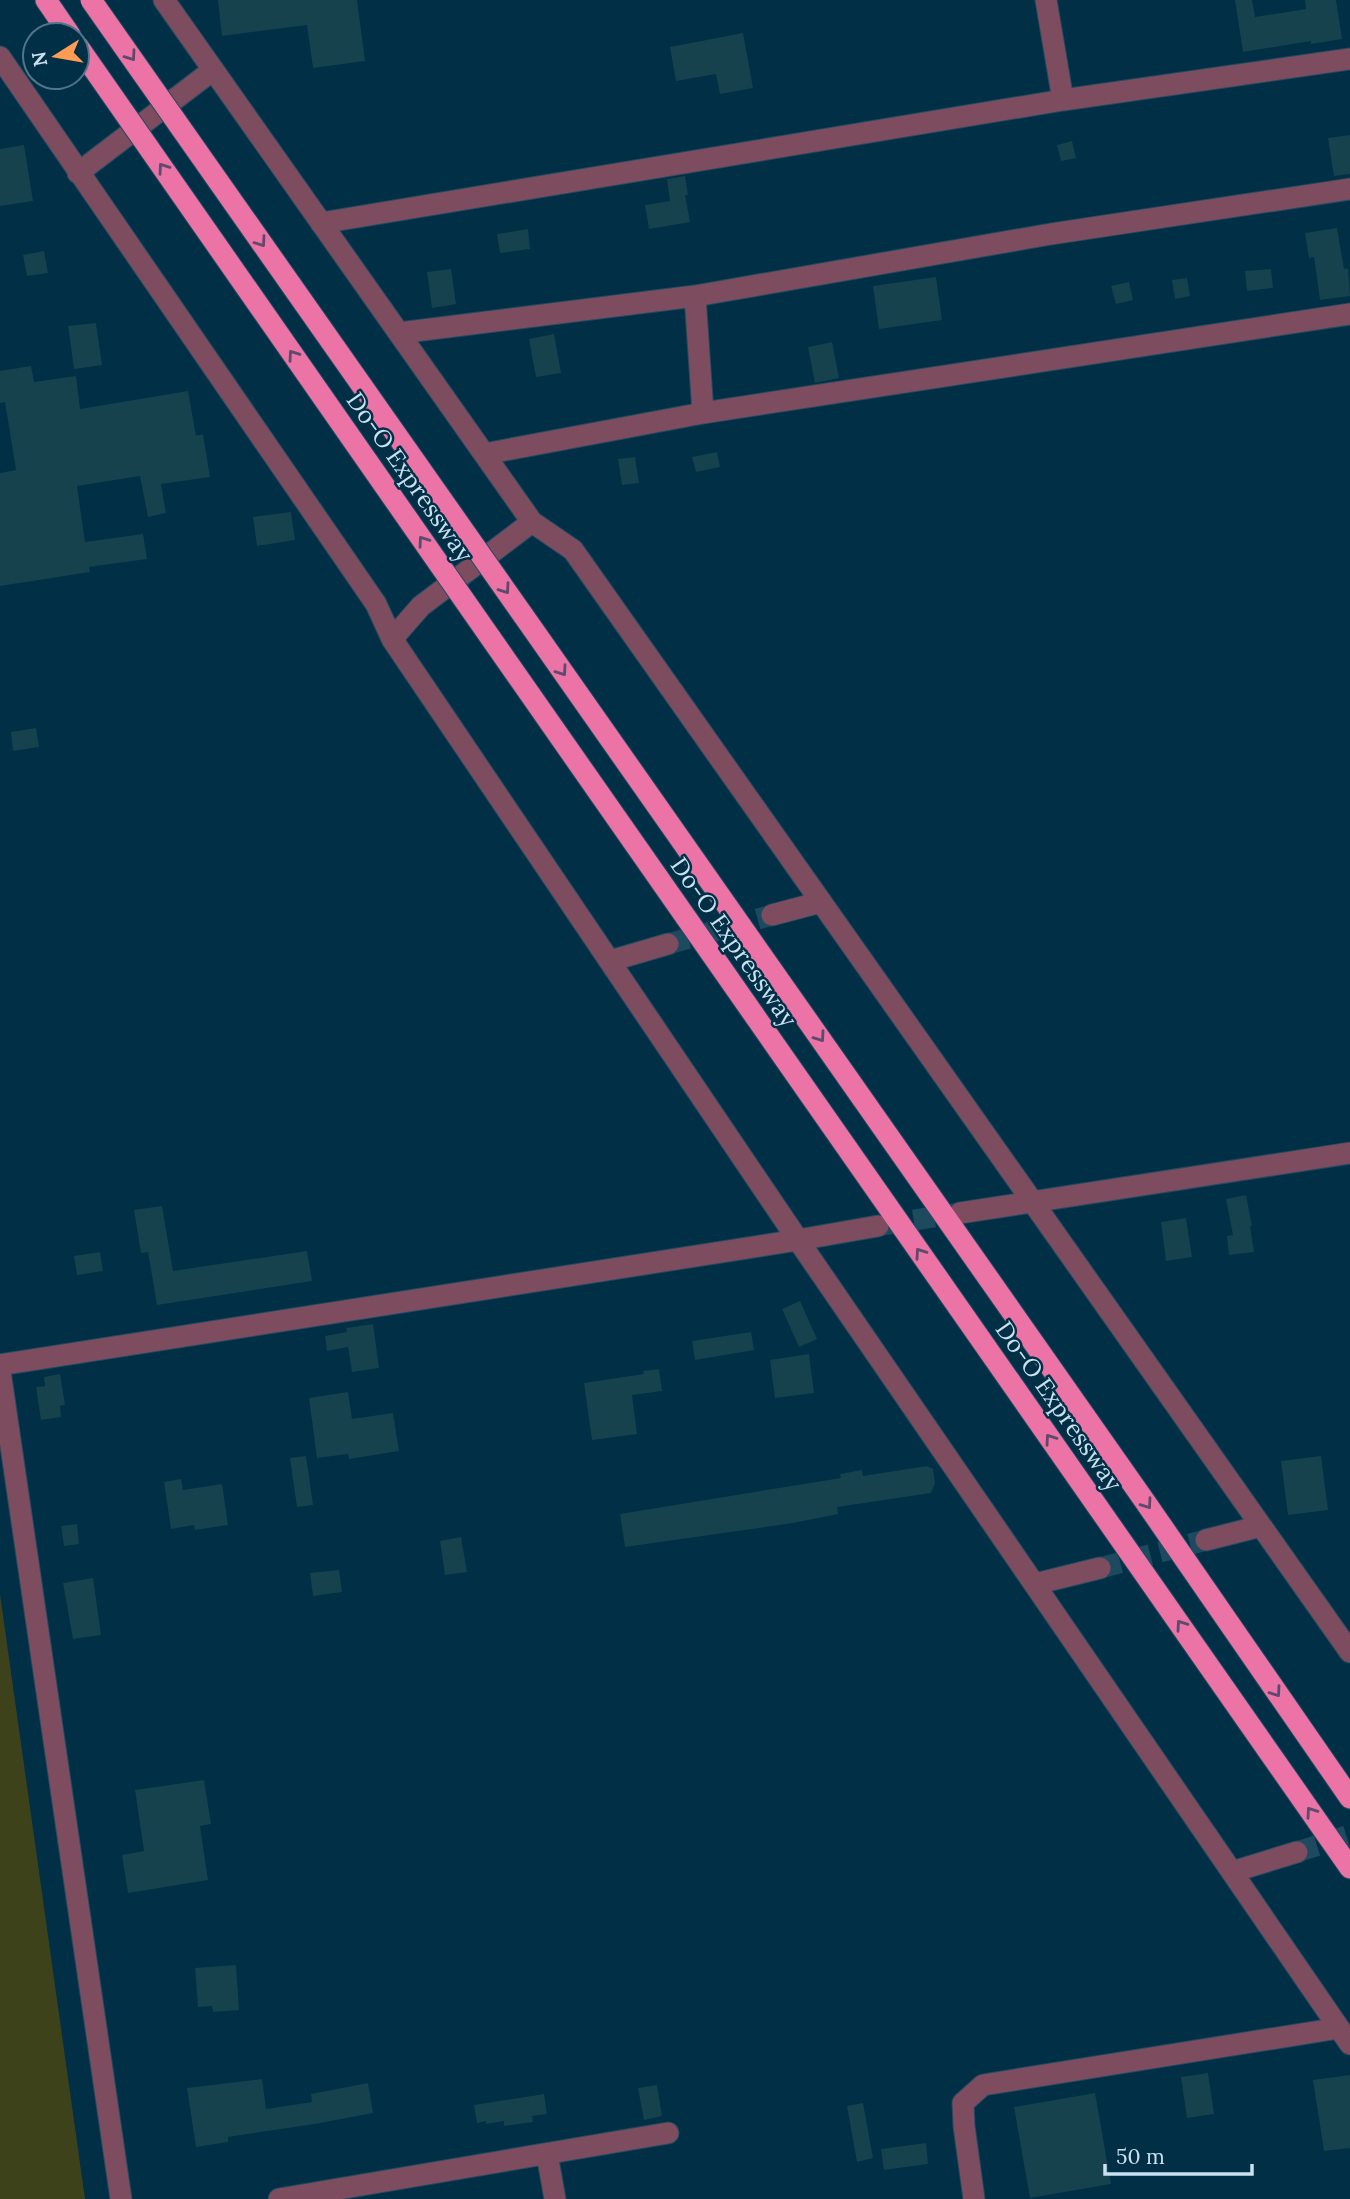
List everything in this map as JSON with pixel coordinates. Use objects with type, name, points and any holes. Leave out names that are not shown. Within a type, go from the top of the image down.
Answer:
[{"type":"highway","points":[[46,0],[60,21]]},
{"type":"highway","name":"Do-O Expressway","points":[[91,0],[1146,1503],[1350,1798]]},
{"type":"highway","name":"Do-O Expressway","points":[[91,65],[1350,1868]]},
{"type":"street","points":[[164,0],[532,522],[573,550],[1350,1652]]},
{"type":"street","points":[[1046,0],[1063,100]]},
{"type":"street","points":[[0,57],[376,604],[393,639],[798,1240],[1345,2036],[983,2085],[963,2103],[974,2199]]},
{"type":"street","points":[[321,223],[1063,100],[1350,59]]},
{"type":"street","points":[[78,173],[213,70]]},
{"type":"street","points":[[399,333],[695,296],[1038,236],[1350,189]]},
{"type":"street","points":[[695,296],[703,412]]},
{"type":"street","points":[[484,454],[703,412],[1350,314]]},
{"type":"street","points":[[393,639],[421,606],[532,522]]},
{"type":"street","points":[[772,915],[821,902]]},
{"type":"street","points":[[610,961],[668,944]]},
{"type":"street","points":[[960,1213],[1350,1153]]},
{"type":"street","points":[[0,1365],[878,1226]]},
{"type":"street","points":[[0,1371],[121,2199]]},
{"type":"street","points":[[1206,1541],[1261,1526]]},
{"type":"street","points":[[1035,1584],[1100,1568]]},
{"type":"street","points":[[1232,1872],[1297,1852]]},
{"type":"street","points":[[279,2199],[668,2133]]},
{"type":"street","points":[[547,2154],[555,2199]]},
{"type":"green space","points":[[0,1594],[85,2199],[0,2199]]},
{"type":"building","points":[[218,0],[357,0],[365,61],[313,68],[307,25],[222,36]]},
{"type":"building","points":[[1235,0],[1252,0],[1255,17],[1306,9],[1305,0],[1336,0],[1342,39],[1243,52]]},
{"type":"building","points":[[743,33],[753,88],[720,94],[716,74],[676,81],[670,47]]},
{"type":"building","points":[[1350,135],[1350,174],[1334,176],[1328,138]]},
{"type":"building","points":[[1072,141],[1076,158],[1061,161],[1057,145]]},
{"type":"building","points":[[24,145],[33,201],[0,206],[0,149]]},
{"type":"building","points":[[685,176],[690,222],[649,229],[645,205],[670,201],[667,179]]},
{"type":"building","points":[[1337,228],[1344,269],[1348,268],[1350,296],[1320,300],[1314,257],[1309,258],[1305,233]]},
{"type":"building","points":[[528,229],[530,249],[500,253],[497,234]]},
{"type":"building","points":[[44,251],[48,273],[27,276],[23,255]]},
{"type":"building","points":[[451,269],[456,304],[432,308],[427,272]]},
{"type":"building","points":[[1271,269],[1273,288],[1247,291],[1245,271]]},
{"type":"building","points":[[936,277],[942,320],[879,329],[873,286]]},
{"type":"building","points":[[1187,278],[1190,296],[1175,299],[1172,280]]},
{"type":"building","points":[[1129,282],[1133,300],[1116,304],[1111,286]]},
{"type":"building","points":[[96,323],[102,365],[74,369],[68,326]]},
{"type":"building","points":[[554,334],[561,373],[536,377],[529,339]]},
{"type":"building","points":[[832,342],[839,378],[815,383],[808,347]]},
{"type":"building","points":[[31,366],[34,382],[76,376],[80,409],[188,391],[196,436],[203,434],[210,477],[161,484],[166,513],[148,517],[140,476],[77,486],[85,542],[143,534],[147,559],[89,567],[90,572],[0,586],[0,473],[16,470],[5,402],[0,403],[0,371]]},
{"type":"building","points":[[717,452],[720,467],[696,472],[692,457]]},
{"type":"building","points":[[635,457],[639,483],[622,485],[618,459]]},
{"type":"building","points":[[291,512],[295,540],[257,546],[253,517]]},
{"type":"building","points":[[36,728],[39,747],[13,751],[11,732]]},
{"type":"building","points":[[1246,1195],[1254,1252],[1229,1255],[1227,1236],[1233,1235],[1226,1199]]},
{"type":"building","points":[[162,1206],[173,1271],[307,1251],[312,1281],[157,1305],[148,1252],[141,1253],[134,1210]]},
{"type":"building","points":[[1186,1218],[1192,1257],[1166,1261],[1161,1222]]},
{"type":"building","points":[[100,1252],[103,1271],[77,1275],[74,1256]]},
{"type":"building","points":[[800,1301],[817,1339],[799,1347],[782,1309]]},
{"type":"building","points":[[373,1324],[379,1368],[352,1372],[348,1347],[327,1351],[325,1336],[347,1332],[346,1328]]},
{"type":"building","points":[[751,1332],[754,1350],[695,1360],[692,1341]]},
{"type":"building","points":[[809,1354],[814,1393],[775,1398],[770,1360]]},
{"type":"building","points":[[659,1369],[662,1391],[632,1395],[637,1434],[592,1440],[584,1383],[644,1374],[643,1371]]},
{"type":"building","points":[[60,1374],[65,1405],[60,1406],[61,1417],[41,1420],[36,1387],[45,1386],[44,1377]]},
{"type":"building","points":[[348,1392],[352,1419],[393,1413],[399,1451],[349,1459],[348,1454],[317,1458],[309,1398]]},
{"type":"building","points":[[306,1456],[313,1505],[297,1507],[290,1458]]},
{"type":"building","points":[[1321,1456],[1328,1510],[1288,1515],[1281,1461]]},
{"type":"building","points":[[927,1466],[933,1469],[935,1483],[931,1493],[837,1507],[838,1514],[793,1523],[625,1547],[620,1514],[841,1478],[840,1474],[862,1470],[863,1476]]},
{"type":"building","points":[[181,1479],[183,1490],[222,1484],[228,1525],[195,1530],[194,1525],[171,1529],[164,1482]]},
{"type":"building","points":[[77,1524],[79,1544],[64,1546],[61,1526]]},
{"type":"building","points":[[461,1537],[467,1572],[445,1575],[440,1541]]},
{"type":"building","points":[[339,1570],[342,1592],[313,1596],[310,1573]]},
{"type":"building","points":[[93,1578],[101,1635],[73,1639],[63,1583]]},
{"type":"building","points":[[204,1780],[211,1824],[200,1826],[208,1880],[128,1893],[122,1855],[144,1851],[135,1790]]},
{"type":"building","points":[[236,1965],[239,2010],[213,2012],[212,2006],[198,2007],[195,1968]]},
{"type":"building","points":[[1208,2073],[1214,2114],[1187,2118],[1181,2077]]},
{"type":"building","points":[[1350,2075],[1350,2148],[1324,2151],[1313,2080]]},
{"type":"building","points":[[262,2079],[266,2109],[312,2102],[311,2094],[368,2083],[373,2113],[228,2137],[228,2142],[196,2147],[187,2088]]},
{"type":"building","points":[[657,2085],[662,2116],[644,2120],[638,2088]]},
{"type":"building","points":[[1095,2093],[1111,2184],[1030,2198],[1014,2107]]},
{"type":"building","points":[[544,2094],[547,2114],[532,2116],[533,2122],[504,2126],[504,2121],[477,2123],[474,2105]]},
{"type":"building","points":[[863,2103],[873,2158],[857,2162],[847,2106]]},
{"type":"building","points":[[926,2143],[928,2164],[884,2170],[881,2149]]},
{"type":"tunnel","points":[[668,944],[772,915]]},
{"type":"tunnel","points":[[883,1225],[960,1213]]},
{"type":"tunnel","points":[[1100,1568],[1206,1540]]},
{"type":"tunnel","points":[[1297,1852],[1350,1835]]}]
